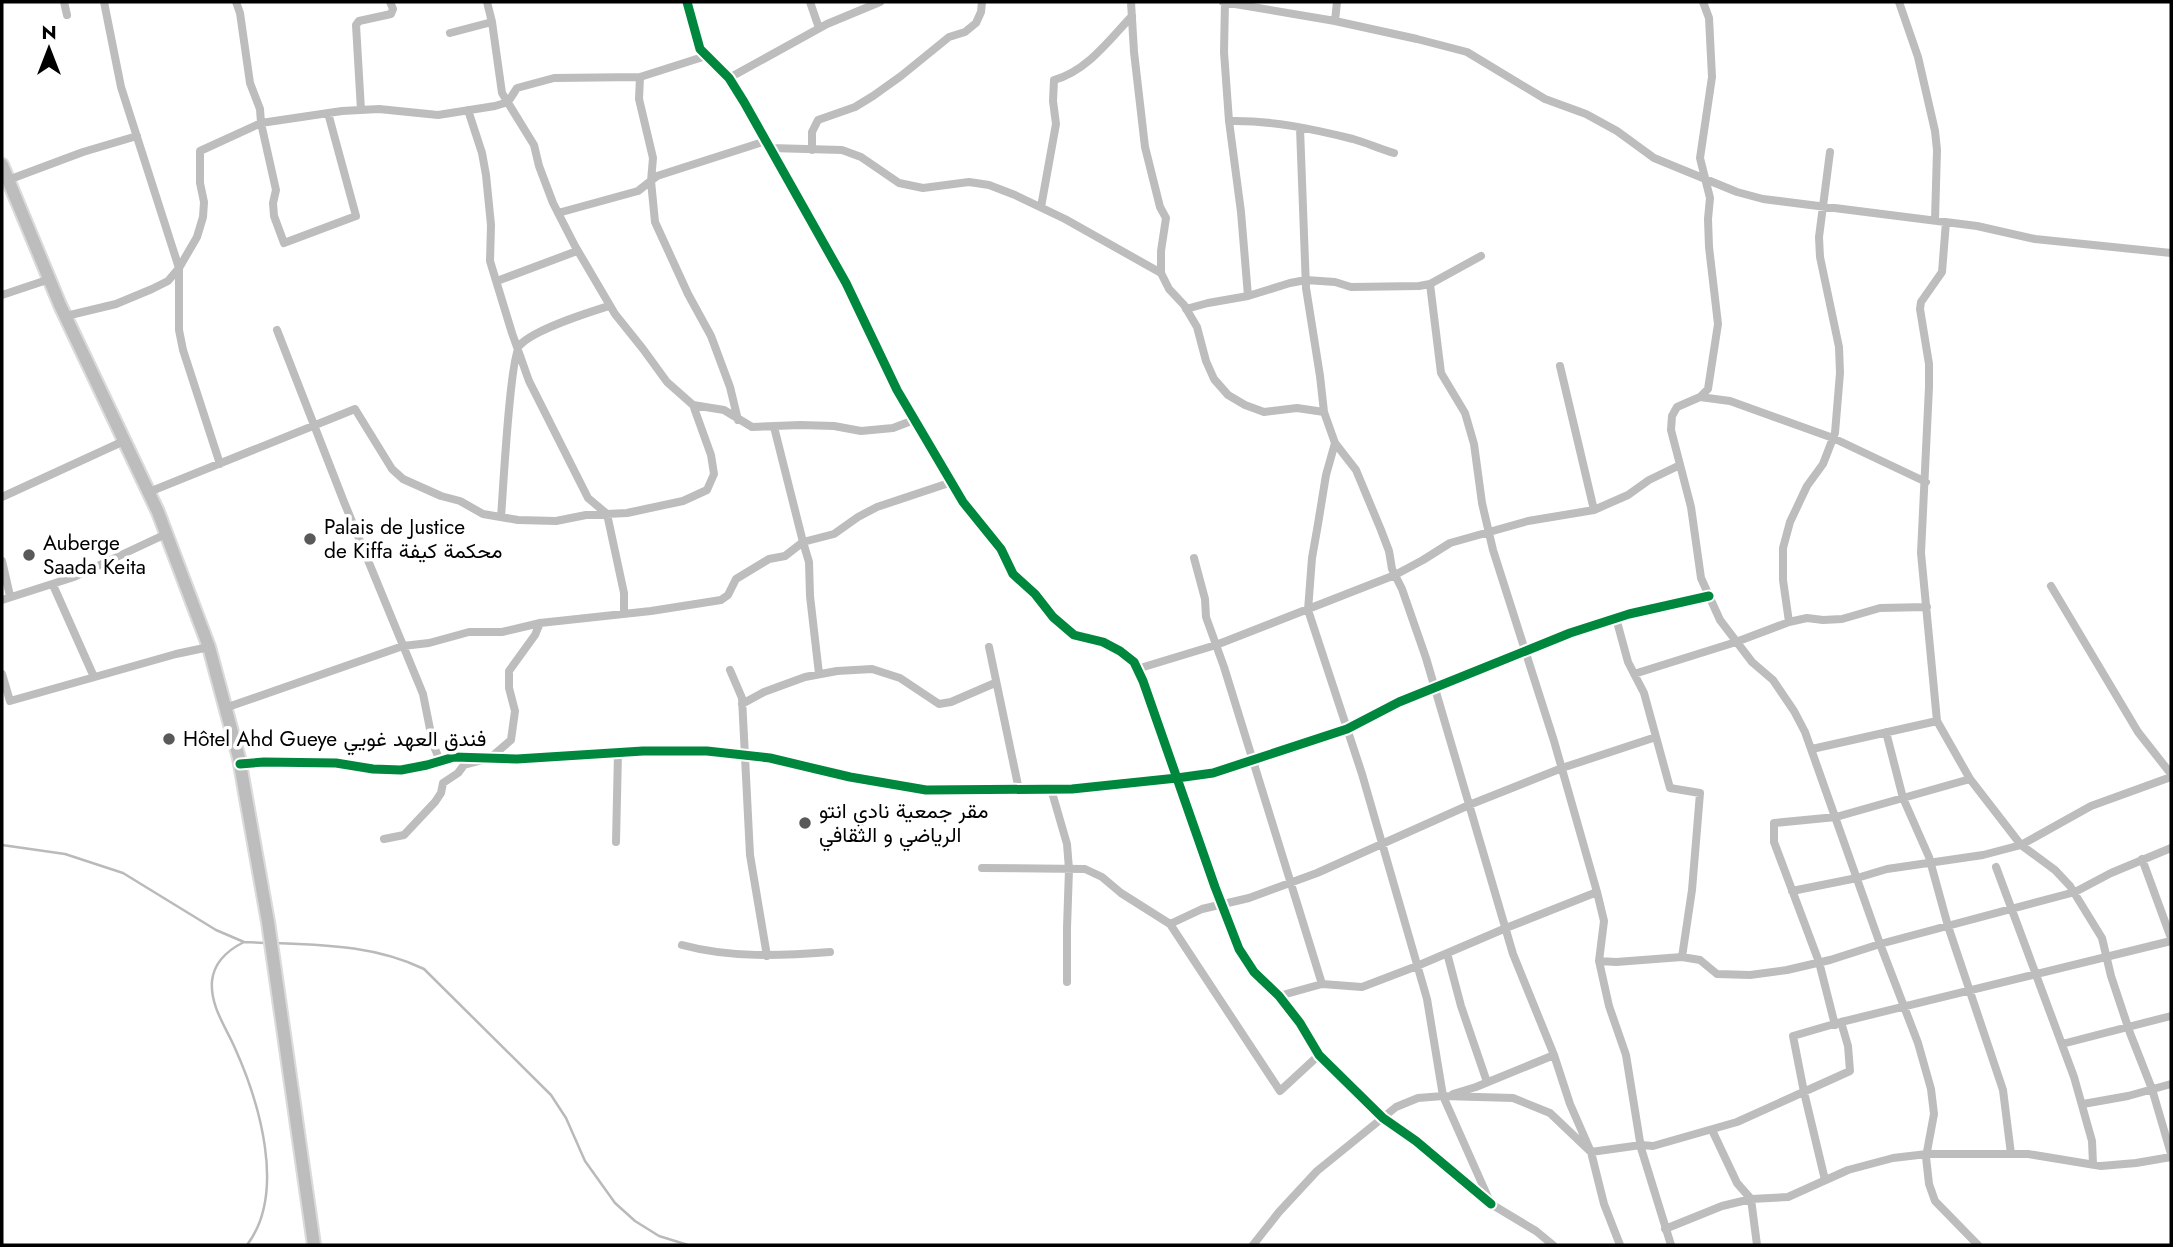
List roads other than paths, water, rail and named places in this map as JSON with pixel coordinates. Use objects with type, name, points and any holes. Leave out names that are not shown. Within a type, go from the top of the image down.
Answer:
[{"type":"main road","points":[[2,165],[66,316],[149,492],[209,647],[240,764],[268,922],[314,1245]]},
{"type":"street","points":[[64,2],[67,15]]},
{"type":"street","points":[[104,2],[121,87],[179,268],[181,340],[220,464]]},
{"type":"street","points":[[236,2],[250,83],[260,109],[276,190],[274,216],[284,243],[356,216],[328,113]]},
{"type":"street","points":[[240,13],[243,2]]},
{"type":"street","points":[[361,110],[356,25],[359,21],[391,13],[393,9],[390,2]]},
{"type":"street","points":[[149,492],[355,409],[392,469],[403,479],[441,496],[460,501],[483,514],[556,521],[586,515],[627,513],[683,501],[707,490],[714,474],[713,464],[693,405],[667,382],[609,306],[558,213],[539,166],[534,145],[502,93],[487,2]]},
{"type":"street","points":[[687,2],[701,49],[729,78],[768,145],[845,283],[897,390],[963,502],[1001,549],[1013,574],[1035,594],[1053,617],[1074,635],[1103,642],[1133,662],[1143,681],[1239,949],[1254,972],[1279,996],[1300,1023],[1319,1055],[1383,1118],[1416,1141],[1491,1205],[1536,1231],[1553,1245]]},
{"type":"street","points":[[810,2],[819,28]]},
{"type":"street","points":[[729,78],[819,28],[880,2]]},
{"type":"street","points":[[812,150],[812,132],[818,120],[855,107],[901,76],[948,37],[965,32],[976,23],[982,2]]},
{"type":"street","points":[[1131,2],[1145,147],[1160,207],[1166,218],[1161,273],[1169,289],[1197,327],[1214,379],[1228,395],[1264,412],[1297,408],[1324,412]]},
{"type":"street","points":[[1248,296],[1241,212],[1229,121],[1224,2],[1418,38],[1467,52],[1545,99],[1607,125],[1654,158],[1737,192],[1763,199],[1977,226],[2035,239],[2171,253]]},
{"type":"street","points":[[1335,21],[1337,2]]},
{"type":"street","points":[[1703,2],[1709,18],[1712,78],[1700,158],[1710,198],[1709,247],[1718,324],[1708,389],[1700,397],[1678,407],[1672,416],[1671,430],[1692,507],[1701,578],[1720,620],[1752,662],[1773,680],[1794,711],[1812,749],[1931,1089],[1934,1114],[1927,1154],[1929,1184],[1935,1201],[1978,1245]]},
{"type":"street","points":[[1899,2],[1917,57],[1935,131],[1935,220]]},
{"type":"street","points":[[1041,207],[1056,124],[1052,92],[1054,80],[1070,76],[1084,65],[1132,16]]},
{"type":"street","points":[[450,33],[492,22]]},
{"type":"street","points":[[66,316],[116,304],[168,281],[197,237],[203,217],[200,151],[261,123],[379,109],[438,115],[508,102],[517,88],[554,78],[640,77],[706,56]]},
{"type":"street","points":[[640,77],[639,99],[653,158],[651,181],[655,222],[688,294],[711,336],[730,387],[738,420]]},
{"type":"street","points":[[468,110],[486,175],[491,225],[490,261],[529,381],[588,498],[607,514],[624,593],[624,613]]},
{"type":"street","points":[[1229,121],[1251,120],[1300,128],[1356,140],[1394,153]]},
{"type":"street","points":[[1300,128],[1306,280],[1324,412],[1335,443],[1356,470],[1402,589],[1435,689],[1513,954],[1591,1152],[1604,1203],[1620,1245]]},
{"type":"street","points":[[8,180],[136,136]]},
{"type":"street","points":[[558,213],[638,191],[657,176],[768,145],[842,150],[862,157],[899,183],[923,188],[968,182],[1002,190],[1041,207],[1161,273]]},
{"type":"street","points":[[1788,622],[1783,580],[1783,548],[1790,522],[1807,486],[1823,464],[1835,433],[1840,373],[1839,347],[1820,257],[1819,237],[1830,152]]},
{"type":"street","points":[[1665,1229],[1722,1206],[1751,1199],[1788,1197],[1849,1170],[1893,1158],[1927,1154],[2028,1154],[2101,1166],[2136,1163],[2171,1155],[2152,1089],[2127,1026],[2102,938],[2075,892],[2054,870],[2021,845],[1969,779],[1937,721],[1921,553],[1929,364],[1920,309],[1921,302],[1942,272],[1946,222]]},
{"type":"street","points":[[497,281],[578,251]]},
{"type":"street","points":[[1186,309],[1306,280],[1366,288],[1419,286],[1430,284],[1481,256]]},
{"type":"street","points":[[2,295],[50,279]]},
{"type":"street","points":[[1430,284],[1441,373],[1465,413],[1474,444],[1482,503],[1493,550],[1562,768],[1597,892],[1604,921],[1599,961],[1609,1006],[1626,1055],[1641,1145],[1671,1245]]},
{"type":"street","points":[[501,517],[517,348],[530,336],[609,306]]},
{"type":"street","points":[[277,330],[423,694],[433,744],[440,761]]},
{"type":"street","points":[[1560,366],[1594,510]]},
{"type":"street","points":[[1700,397],[1730,401],[1833,438],[1926,482]]},
{"type":"street","points":[[693,405],[724,410],[752,427],[834,426],[862,431],[893,428],[914,420]]},
{"type":"street","points":[[774,427],[809,562],[818,674]]},
{"type":"street","points":[[2,497],[124,441]]},
{"type":"street","points":[[1335,443],[1326,475],[1312,558],[1308,610],[1348,729],[1427,999],[1443,1096],[1491,1205]]},
{"type":"street","points":[[1137,669],[1216,645],[1395,575],[1423,561],[1450,542],[1528,521],[1594,510],[1628,495],[1649,480],[1680,465]]},
{"type":"street","points":[[225,708],[403,646],[429,643],[469,632],[502,632],[540,623],[721,600],[729,595],[736,579],[769,559],[785,556],[803,542],[834,534],[858,517],[877,508],[952,482]]},
{"type":"street","points":[[2,561],[6,598],[74,577],[166,534]]},
{"type":"street","points":[[1194,558],[1203,589],[1206,617],[1322,984]]},
{"type":"street","points":[[52,585],[94,677]]},
{"type":"street","points":[[1792,891],[1887,869],[1983,855],[2021,845],[2091,806],[2171,776],[2138,732],[2051,586]]},
{"type":"street","points":[[240,764],[336,763],[401,770],[454,757],[517,759],[618,752],[707,751],[769,758],[849,777],[926,790],[1072,789],[1177,778],[1213,773],[1348,729],[1399,702],[1525,650],[1616,618],[1709,596]]},
{"type":"street","points":[[1634,674],[1736,642],[1788,622],[1808,618],[1842,619],[1880,608],[1927,607]]},
{"type":"street","points":[[1616,618],[1628,662],[1644,693],[1670,788],[1700,793],[1692,890],[1682,957]]},
{"type":"street","points":[[384,839],[404,835],[435,802],[443,783],[458,773],[464,765],[490,758],[511,740],[515,711],[509,688],[509,671],[535,635],[540,623]]},
{"type":"street","points":[[2,674],[9,701],[209,647]]},
{"type":"street","points":[[989,647],[1018,790]]},
{"type":"street","points":[[742,704],[805,677],[872,668],[900,678],[939,704],[951,702],[995,683]]},
{"type":"street","points":[[730,670],[742,698],[750,855],[767,956]]},
{"type":"street","points":[[1812,749],[1937,721]]},
{"type":"street","points":[[1886,732],[1903,798],[1930,862],[1948,926],[2003,1090],[2011,1154]]},
{"type":"street","points":[[1170,924],[1202,909],[1249,898],[1291,882],[1562,768],[1656,737]]},
{"type":"street","points":[[616,842],[618,752]]},
{"type":"street","points":[[1591,1152],[1641,1145],[1653,1146],[1713,1130],[1737,1122],[1850,1071],[1848,1046],[1774,842],[1774,823],[1836,817],[1969,779]]},
{"type":"street","points":[[1051,789],[1067,844],[1067,982]]},
{"type":"street","points":[[1599,961],[1682,957],[1700,960],[1717,974],[1750,975],[1819,962],[2075,892],[2171,848]]},
{"type":"street","points":[[1825,1180],[1793,1036],[2171,940],[2142,859]]},
{"type":"street","points":[[1996,867],[2082,1104],[2092,1140],[2092,1164]]},
{"type":"street","points":[[982,868],[1085,869],[1102,877],[1121,893],[1170,924],[1280,1091],[1319,1055]]},
{"type":"street","points":[[1279,996],[1322,984],[1362,986],[1417,967],[1597,892]]},
{"type":"street","points":[[682,945],[696,949],[767,956],[830,952]]},
{"type":"street","points":[[1447,953],[1461,1006],[1488,1082]]},
{"type":"street","points":[[2062,1044],[2171,1016]]},
{"type":"street","points":[[1443,1096],[1488,1082],[1554,1055]]},
{"type":"street","points":[[2082,1104],[2128,1096],[2171,1084]]},
{"type":"street","points":[[1253,1245],[1317,1171],[1396,1107],[1418,1098],[1513,1098],[1550,1113],[1591,1152]]},
{"type":"street","points":[[1713,1130],[1737,1184],[1751,1199],[1757,1245]]},
{"type":"waterway","points":[[2,845],[65,854],[123,873],[216,930],[244,942],[265,943]]},
{"type":"waterway","points":[[244,942],[219,962],[213,974],[212,990],[219,1015],[252,1093],[265,1147],[265,1200],[259,1224],[247,1245]]},
{"type":"waterway","points":[[275,943],[369,951],[424,969],[551,1095],[566,1118],[585,1161],[615,1203],[635,1221],[659,1236],[688,1245]]},
{"type":"place","name":"Palais de Justice de Kiffa محكمة كيفة","points":[[310,539]]},
{"type":"place","name":"Auberge Saada Keita","points":[[29,555]]},
{"type":"place","name":"Hôtel Ahd Gueye فندق العهد غويي","points":[[169,739]]},
{"type":"place","name":"مقر جمعية نادي انتو الرياضي و الثقافي","points":[[805,823]]}]
